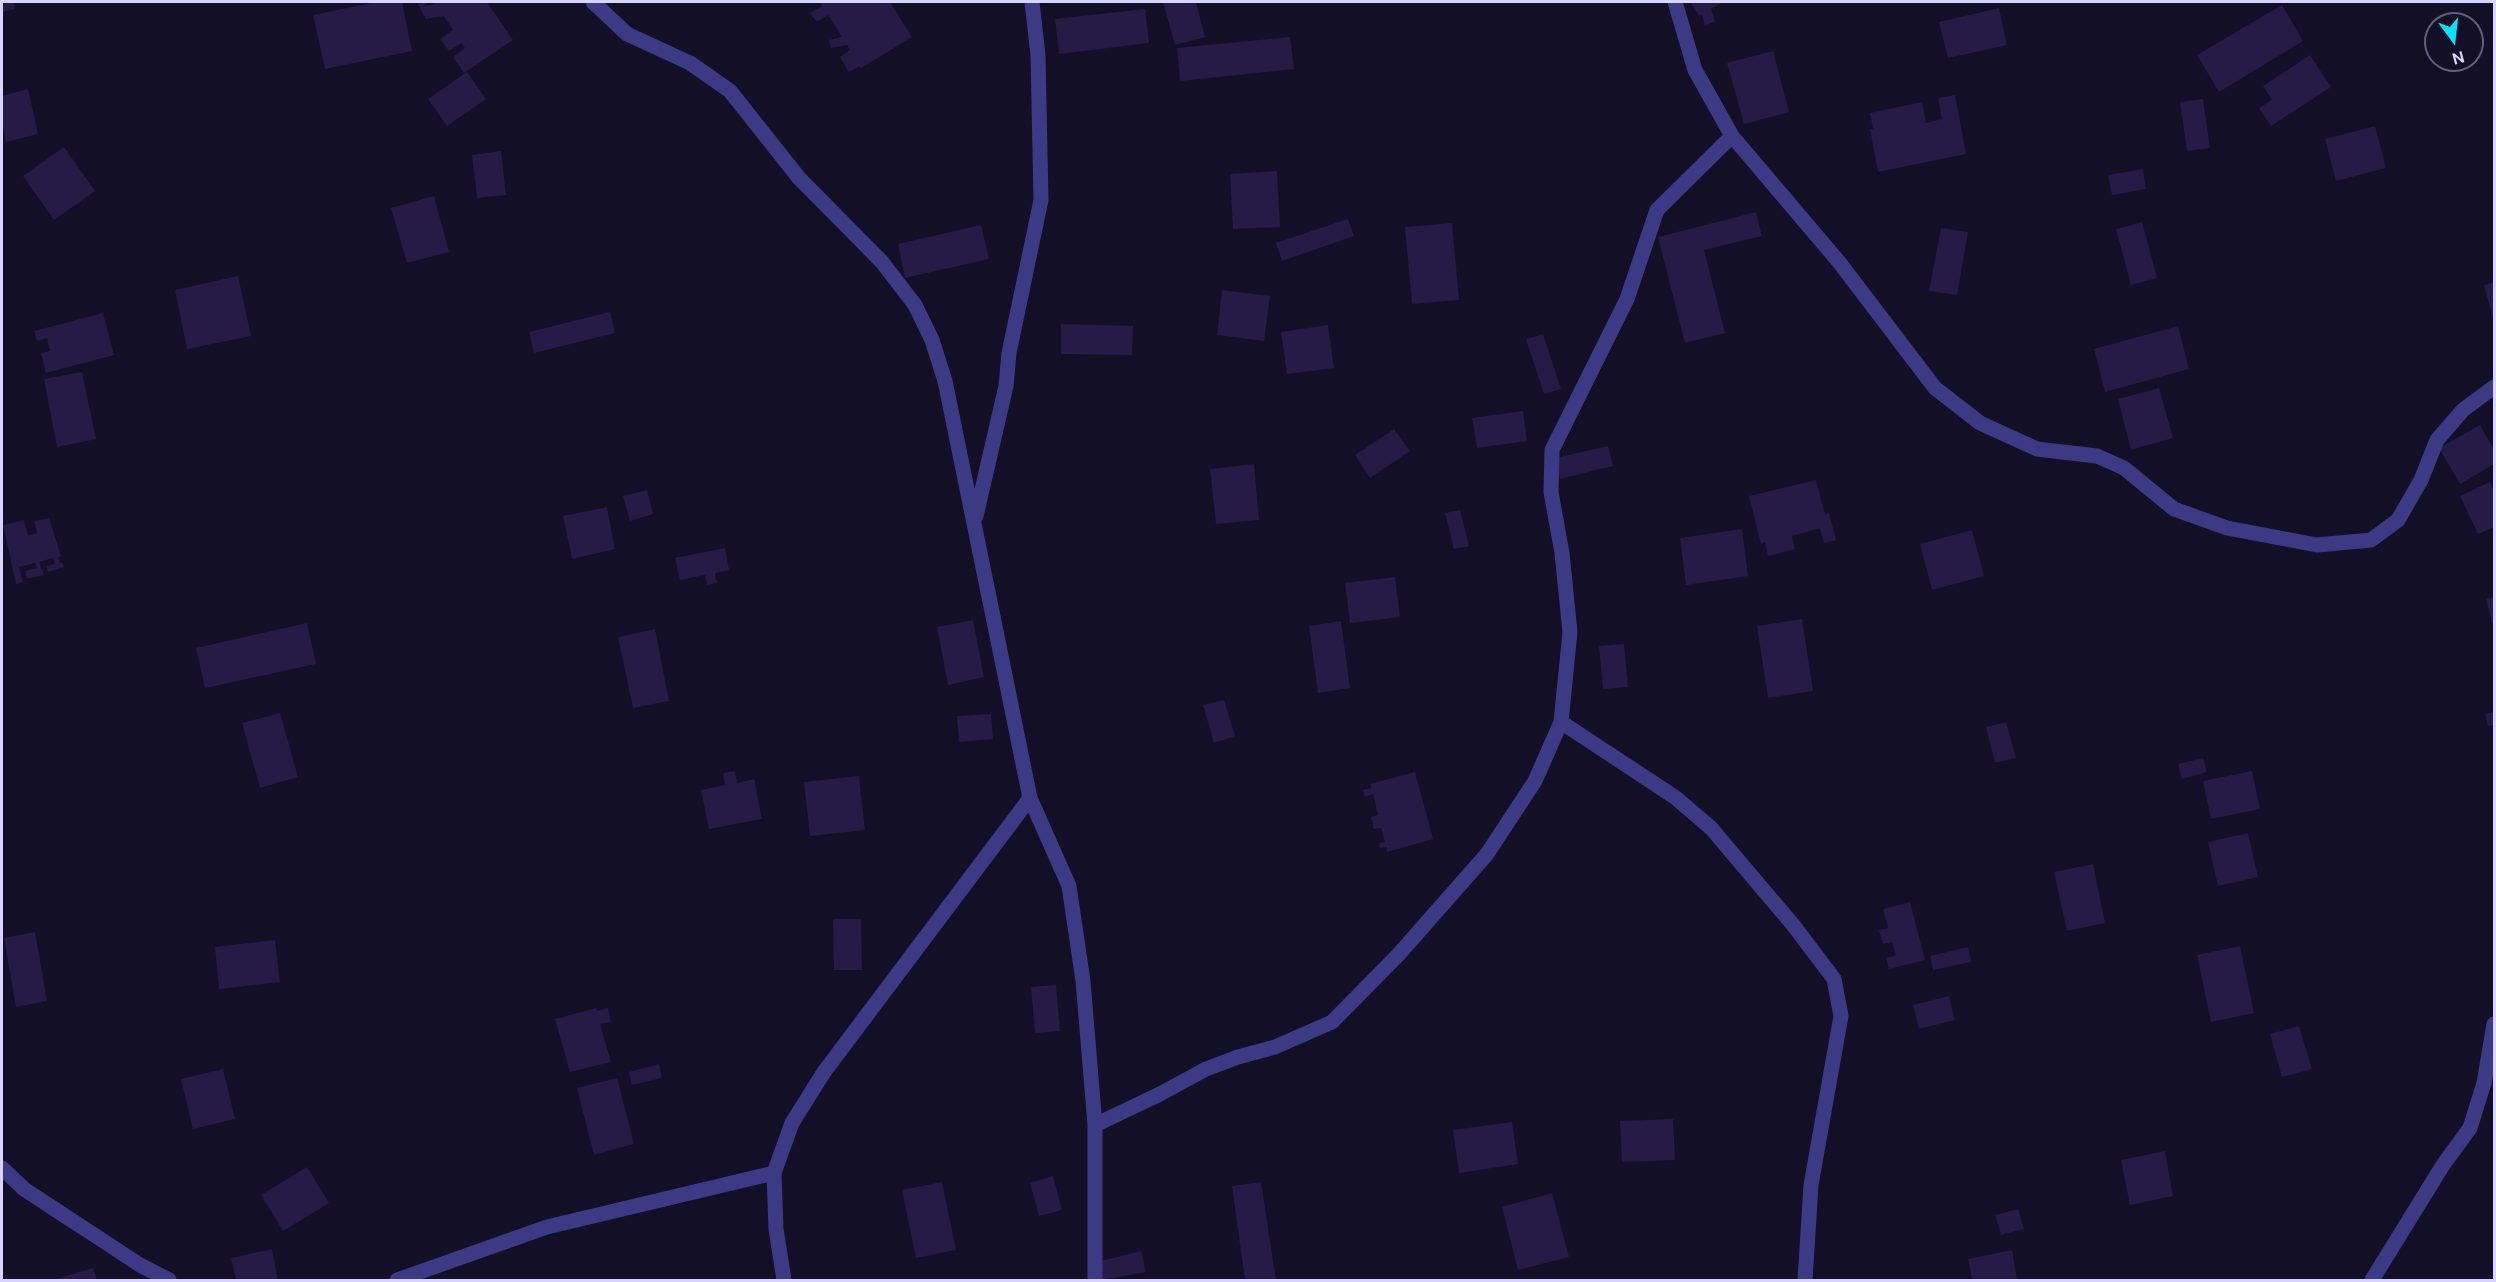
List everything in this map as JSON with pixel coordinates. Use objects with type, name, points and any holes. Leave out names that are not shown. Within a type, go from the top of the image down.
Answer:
[{"type":"street","points":[[593,2],[627,34],[690,63],[730,91],[799,178],[882,262],[915,305],[932,340],[945,381],[1030,798],[1070,886],[1083,981],[1095,1125],[1095,1281]]},
{"type":"street","points":[[975,522],[1006,386],[1009,353],[1041,200],[1038,55],[1032,2]]},
{"type":"street","points":[[1675,2],[1695,70],[1732,136],[1839,262],[1935,388],[1980,423],[2037,449],[2097,456],[2124,468],[2174,509],[2227,528],[2317,545],[2371,540],[2398,520],[2421,480],[2437,440],[2463,410],[2494,387]]},
{"type":"street","points":[[1095,1125],[1206,1069],[1275,1047],[1332,1022],[1399,954],[1487,854],[1535,781],[1561,722],[1570,632],[1562,553],[1551,492],[1552,450],[1627,299],[1657,210],[1732,136]]},
{"type":"street","points":[[1561,722],[1676,798],[1711,828],[1794,926],[1834,979],[1841,1016],[1811,1185],[1805,1281]]},
{"type":"street","points":[[784,1281],[776,1229],[774,1173],[792,1123],[824,1072],[1030,798]]},
{"type":"street","points":[[2372,1281],[2443,1165],[2470,1128],[2484,1083],[2494,1024]]},
{"type":"street","points":[[2,1168],[24,1189],[168,1281]]},
{"type":"street","points":[[397,1281],[547,1227],[774,1173]]},
{"type":"building","points":[[2,2],[14,2],[15,9],[2,12]]},
{"type":"building","points":[[376,2],[402,2],[412,51],[325,69],[313,15]]},
{"type":"building","points":[[417,2],[430,2],[423,6],[435,4],[434,2],[487,2],[513,40],[464,73],[453,57],[465,48],[461,43],[449,51],[440,39],[453,30],[444,16],[426,19]]},
{"type":"building","points":[[820,2],[890,2],[912,37],[861,68],[860,66],[849,72],[840,57],[850,50],[847,45],[831,48],[829,40],[842,37],[828,15],[817,22],[810,13],[822,6]]},
{"type":"building","points":[[1163,2],[1196,2],[1205,37],[1175,45]]},
{"type":"building","points":[[1690,2],[1723,2],[1711,9],[1715,22],[1705,25],[1702,15],[1699,16]]},
{"type":"building","points":[[2282,5],[2303,41],[2219,92],[2197,55]]},
{"type":"building","points":[[1999,8],[2007,45],[1948,58],[1939,22]]},
{"type":"building","points":[[1145,9],[1149,43],[1059,54],[1055,19]]},
{"type":"building","points":[[1290,37],[1294,69],[1180,81],[1177,48]]},
{"type":"building","points":[[1773,51],[1789,112],[1744,124],[1727,63]]},
{"type":"building","points":[[2310,55],[2331,87],[2271,126],[2259,108],[2272,100],[2263,86]]},
{"type":"building","points":[[467,72],[486,99],[447,126],[428,99]]},
{"type":"building","points":[[28,89],[38,134],[6,142],[2,122],[2,96]]},
{"type":"building","points":[[1955,95],[1966,154],[1878,172],[1870,129],[1873,129],[1870,113],[1922,102],[1926,123],[1942,119],[1938,98]]},
{"type":"building","points":[[2203,99],[2210,148],[2187,151],[2180,102]]},
{"type":"building","points":[[2375,126],[2386,168],[2336,181],[2325,139]]},
{"type":"building","points":[[64,147],[95,191],[54,220],[23,176]]},
{"type":"building","points":[[501,151],[506,195],[477,198],[472,155]]},
{"type":"building","points":[[2143,169],[2146,189],[2112,195],[2108,175]]},
{"type":"building","points":[[1277,171],[1280,227],[1233,229],[1230,174]]},
{"type":"building","points":[[434,196],[449,252],[407,263],[391,208]]},
{"type":"building","points":[[1756,212],[1762,236],[1704,250],[1725,333],[1685,343],[1658,237]]},
{"type":"building","points":[[1348,219],[1354,236],[1282,261],[1276,243]]},
{"type":"building","points":[[2142,222],[2157,278],[2131,285],[2116,229]]},
{"type":"building","points":[[1452,223],[1459,300],[1412,304],[1405,227]]},
{"type":"building","points":[[981,225],[989,259],[905,278],[898,244]]},
{"type":"building","points":[[1941,228],[1968,232],[1957,295],[1929,291]]},
{"type":"building","points":[[238,276],[251,336],[187,349],[175,290]]},
{"type":"building","points":[[2494,282],[2494,322],[2484,285]]},
{"type":"building","points":[[1222,290],[1270,296],[1264,341],[1217,335]]},
{"type":"building","points":[[610,312],[615,333],[534,353],[529,332]]},
{"type":"building","points":[[103,313],[114,355],[46,373],[41,353],[50,351],[47,338],[37,341],[34,331]]},
{"type":"building","points":[[1061,324],[1133,326],[1132,355],[1061,354]]},
{"type":"building","points":[[1328,325],[1334,368],[1287,374],[1281,332]]},
{"type":"building","points":[[2178,326],[2189,369],[2105,392],[2094,349]]},
{"type":"building","points":[[1543,334],[1561,389],[1544,394],[1526,339]]},
{"type":"building","points":[[82,372],[96,439],[57,447],[44,379]]},
{"type":"building","points":[[2159,388],[2173,438],[2131,450],[2118,399]]},
{"type":"building","points":[[1523,411],[1527,441],[1477,448],[1472,418]]},
{"type":"building","points":[[2480,425],[2494,450],[2494,464],[2460,484],[2439,448]]},
{"type":"building","points":[[1394,429],[1410,451],[1370,478],[1355,455]]},
{"type":"building","points":[[1608,446],[1613,466],[1560,479],[1555,458]]},
{"type":"building","points":[[1254,464],[1259,520],[1216,524],[1210,469]]},
{"type":"building","points":[[1816,480],[1825,515],[1829,513],[1836,540],[1824,543],[1820,528],[1792,536],[1795,549],[1768,556],[1765,542],[1761,544],[1749,496]]},
{"type":"building","points":[[2490,482],[2494,491],[2494,527],[2478,534],[2460,496]]},
{"type":"building","points":[[647,490],[653,514],[630,521],[623,496]]},
{"type":"building","points":[[607,507],[615,549],[572,559],[563,516]]},
{"type":"building","points":[[1460,510],[1469,546],[1454,549],[1445,513]]},
{"type":"building","points":[[49,518],[61,556],[58,557],[64,567],[48,572],[46,566],[55,564],[53,558],[39,562],[44,575],[27,579],[25,571],[37,568],[35,563],[19,567],[23,582],[16,584],[3,525],[24,520],[28,536],[37,533],[34,521]]},
{"type":"building","points":[[1742,529],[1748,576],[1686,585],[1680,538]]},
{"type":"building","points":[[1972,530],[1984,576],[1932,590],[1920,544]]},
{"type":"building","points":[[725,548],[729,570],[715,573],[717,583],[707,585],[705,575],[680,580],[675,558]]},
{"type":"building","points":[[1395,577],[1400,617],[1350,623],[1345,583]]},
{"type":"building","points":[[2494,597],[2494,622],[2492,623],[2486,599]]},
{"type":"building","points":[[1802,619],[1813,691],[1768,698],[1757,626]]},
{"type":"building","points":[[973,620],[984,677],[948,685],[937,627]]},
{"type":"building","points":[[1341,621],[1350,688],[1318,693],[1309,626]]},
{"type":"building","points":[[307,623],[316,664],[205,688],[196,648]]},
{"type":"building","points":[[655,629],[669,701],[633,708],[618,637]]},
{"type":"building","points":[[1624,644],[1628,687],[1603,689],[1599,646]]},
{"type":"building","points":[[1224,700],[1235,736],[1214,743],[1203,705]]},
{"type":"building","points":[[2494,712],[2494,725],[2488,726],[2485,714]]},
{"type":"building","points":[[280,713],[298,777],[260,788],[242,723]]},
{"type":"building","points":[[991,714],[993,739],[959,742],[957,716]]},
{"type":"building","points":[[2006,722],[2016,758],[1995,763],[1986,727]]},
{"type":"building","points":[[2203,758],[2207,772],[2182,779],[2178,764]]},
{"type":"building","points":[[735,771],[737,783],[754,779],[762,819],[709,829],[701,790],[725,785],[723,773]]},
{"type":"building","points":[[2252,771],[2260,809],[2211,819],[2203,781]]},
{"type":"building","points":[[1415,772],[1433,839],[1387,852],[1386,847],[1380,848],[1379,843],[1385,842],[1381,828],[1374,829],[1371,817],[1378,815],[1373,794],[1365,797],[1363,790],[1371,788],[1370,784]]},
{"type":"building","points":[[859,776],[865,830],[810,836],[804,782]]},
{"type":"building","points":[[2248,833],[2258,877],[2218,886],[2208,842]]},
{"type":"building","points":[[2093,864],[2105,923],[2067,931],[2054,872]]},
{"type":"building","points":[[1910,902],[1925,960],[1889,969],[1886,958],[1896,955],[1892,942],[1883,944],[1879,930],[1888,928],[1883,909]]},
{"type":"building","points":[[833,919],[861,919],[862,970],[834,970]]},
{"type":"building","points":[[35,932],[47,1001],[16,1007],[4,938]]},
{"type":"building","points":[[275,940],[280,982],[219,989],[215,947]]},
{"type":"building","points":[[2240,946],[2254,1013],[2211,1022],[2197,955]]},
{"type":"building","points":[[1968,947],[1971,962],[1933,970],[1930,956]]},
{"type":"building","points":[[1056,985],[1060,1031],[1035,1033],[1031,987]]},
{"type":"building","points":[[1949,996],[1955,1020],[1919,1029],[1913,1005]]},
{"type":"building","points":[[596,1008],[597,1011],[608,1008],[611,1022],[600,1024],[611,1062],[570,1072],[555,1019]]},
{"type":"building","points":[[2299,1026],[2312,1069],[2282,1077],[2270,1034]]},
{"type":"building","points":[[659,1064],[662,1078],[632,1085],[629,1072]]},
{"type":"building","points":[[223,1069],[235,1119],[193,1129],[181,1079]]},
{"type":"building","points":[[617,1078],[634,1144],[594,1155],[577,1088]]},
{"type":"building","points":[[1673,1119],[1675,1160],[1622,1162],[1620,1121]]},
{"type":"building","points":[[1512,1122],[1518,1164],[1459,1173],[1453,1130]]},
{"type":"building","points":[[2165,1151],[2173,1196],[2130,1205],[2121,1160]]},
{"type":"building","points":[[307,1167],[329,1203],[283,1231],[261,1195]]},
{"type":"building","points":[[1053,1176],[1062,1210],[1039,1216],[1030,1183]]},
{"type":"building","points":[[942,1182],[956,1250],[916,1258],[902,1190]]},
{"type":"building","points":[[1261,1182],[1276,1280],[1245,1280],[1232,1186]]},
{"type":"building","points":[[1552,1193],[1569,1257],[1518,1270],[1502,1207]]},
{"type":"building","points":[[2018,1209],[2024,1229],[2001,1235],[1995,1215]]},
{"type":"building","points":[[272,1249],[278,1280],[236,1280],[231,1258]]},
{"type":"building","points":[[2012,1250],[2017,1280],[1972,1280],[1968,1259]]},
{"type":"building","points":[[1141,1251],[1146,1272],[1102,1280],[1097,1262]]},
{"type":"building","points":[[93,1268],[97,1280],[53,1280]]}]
